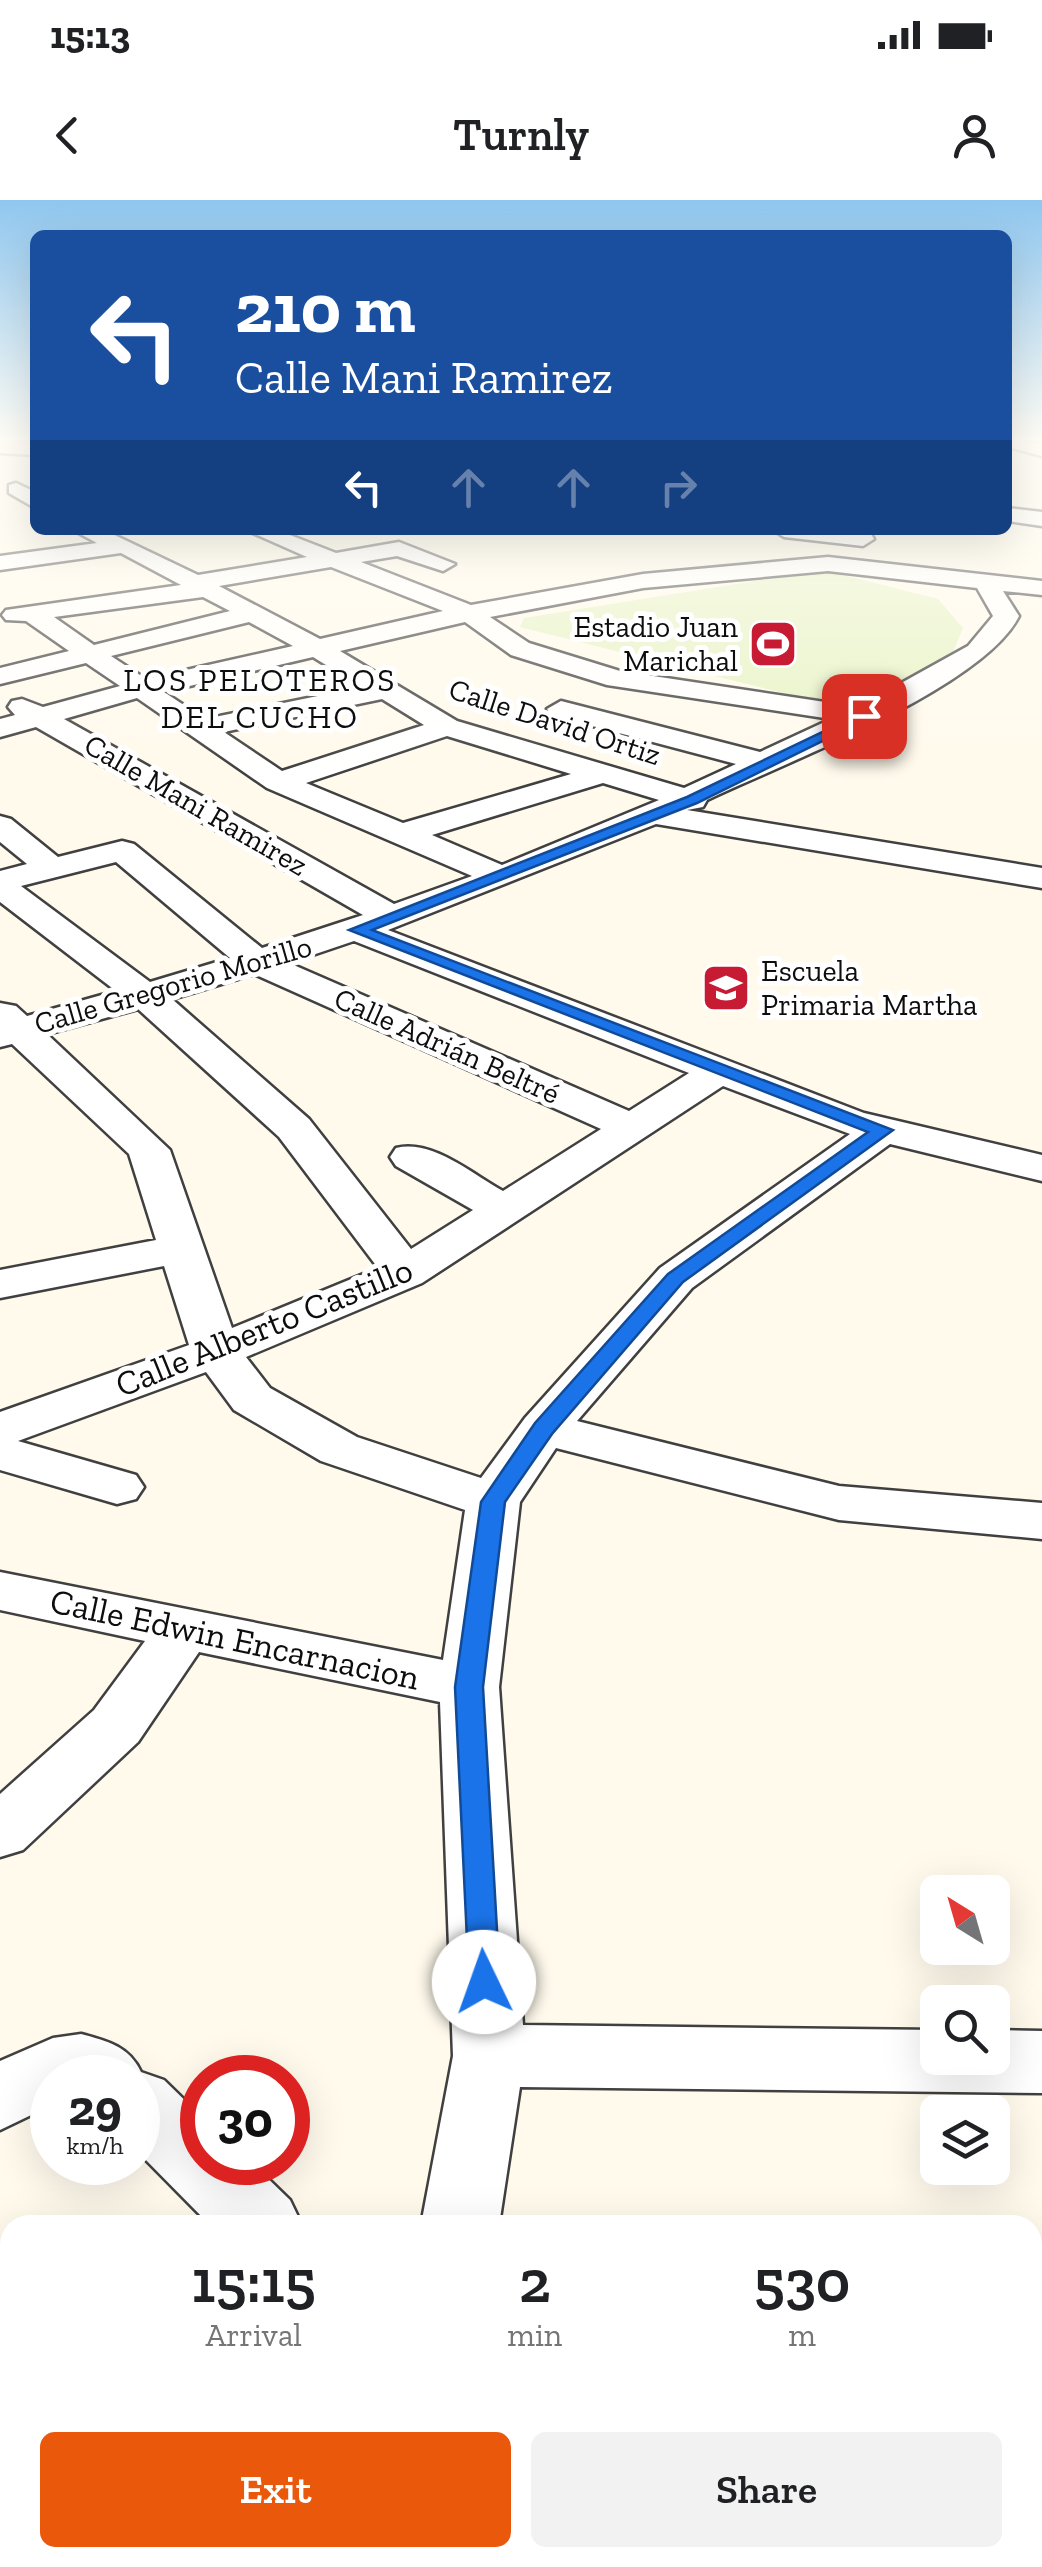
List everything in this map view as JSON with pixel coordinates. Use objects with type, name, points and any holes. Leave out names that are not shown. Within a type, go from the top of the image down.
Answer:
[{"type":"street","name":"Calle David Ortiz","points":[[120,549],[144,562],[199,576],[245,612],[318,648],[446,727],[692,800]]},
{"type":"street","points":[[307,549],[469,613],[520,649],[618,679],[864,716]]},
{"type":"street","points":[[14,614],[199,576],[336,561],[397,549]]},
{"type":"street","points":[[400,549],[444,564]]},
{"type":"street","points":[[808,549],[828,564]]},
{"type":"street","points":[[0,562],[144,562]]},
{"type":"street","points":[[0,728],[144,688],[469,613],[642,581],[828,564],[1042,588]]},
{"type":"street","points":[[0,586],[74,578]]},
{"type":"street","points":[[331,591],[384,580]]},
{"type":"street","name":"Calle Gregorio Morillo","points":[[8,1025],[146,996],[374,924],[692,800],[864,716],[992,642],[1015,617],[985,582]]},
{"type":"street","points":[[0,676],[277,602]]},
{"type":"street","points":[[14,614],[60,632],[278,782],[498,876]]},
{"type":"street","points":[[15,642],[60,632]]},
{"type":"street","points":[[494,743],[618,679]]},
{"type":"street","points":[[202,728],[386,690]]},
{"type":"street","name":"Calle Mani Ramirez","points":[[0,694],[374,924],[719,1072],[850,1122],[1042,1168]]},
{"type":"street","points":[[560,708],[764,762]]},
{"type":"street","points":[[278,782],[446,727]]},
{"type":"street","points":[[402,834],[602,774]]},
{"type":"street","points":[[654,814],[1042,878]]},
{"type":"street","points":[[0,826],[52,868]]},
{"type":"street","name":"Calle Adrián Beltré","points":[[52,868],[122,851],[257,962],[633,1128]]},
{"type":"street","points":[[0,884],[52,868]]},
{"type":"street","points":[[0,884],[146,996],[294,1128],[406,1274]]},
{"type":"street","points":[[8,1025],[149,1150],[216,1352],[252,1399],[340,1449],[493,1502]]},
{"type":"street","name":"Calle Alberto Castillo","points":[[0,1430],[216,1352],[406,1274],[719,1072]]},
{"type":"street","points":[[462,2215],[488,2056],[469,1687],[493,1502],[544,1428],[676,1278],[884,1130]]},
{"type":"street","points":[[411,1157],[505,1210]]},
{"type":"street","points":[[0,1284],[182,1249]]},
{"type":"street","points":[[544,1428],[838,1503],[1042,1520]]},
{"type":"street","points":[[0,1454],[117,1486]]},
{"type":"street","name":"Calle Edwin Encarnacion","points":[[0,1591],[187,1626],[469,1687]]},
{"type":"street","points":[[0,1832],[116,1726],[187,1626]]},
{"type":"street","points":[[488,2056],[1042,2062]]},
{"type":"street","points":[[0,2098],[30,2082]]},
{"type":"street","points":[[160,2124],[253,2215]]},
{"type":"green space","name":"Estadio Juan Marichal","points":[[823,570],[938,599],[963,628],[949,661],[895,689],[835,706],[520,627],[524,618]]},
{"type":"place","name":"Estadio Juan Marichal","points":[[773,644]]},
{"type":"place","name":"Escuela Primaria Martha","points":[[726,988]]},
{"type":"district","name":"LOS PELOTEROS DEL CUCHO","points":[[260,698]]},
{"type":"route","points":[[484,1982],[469,1687],[493,1502],[544,1428],[676,1278],[884,1130],[850,1122],[358,930],[692,800],[864,716]]}]
